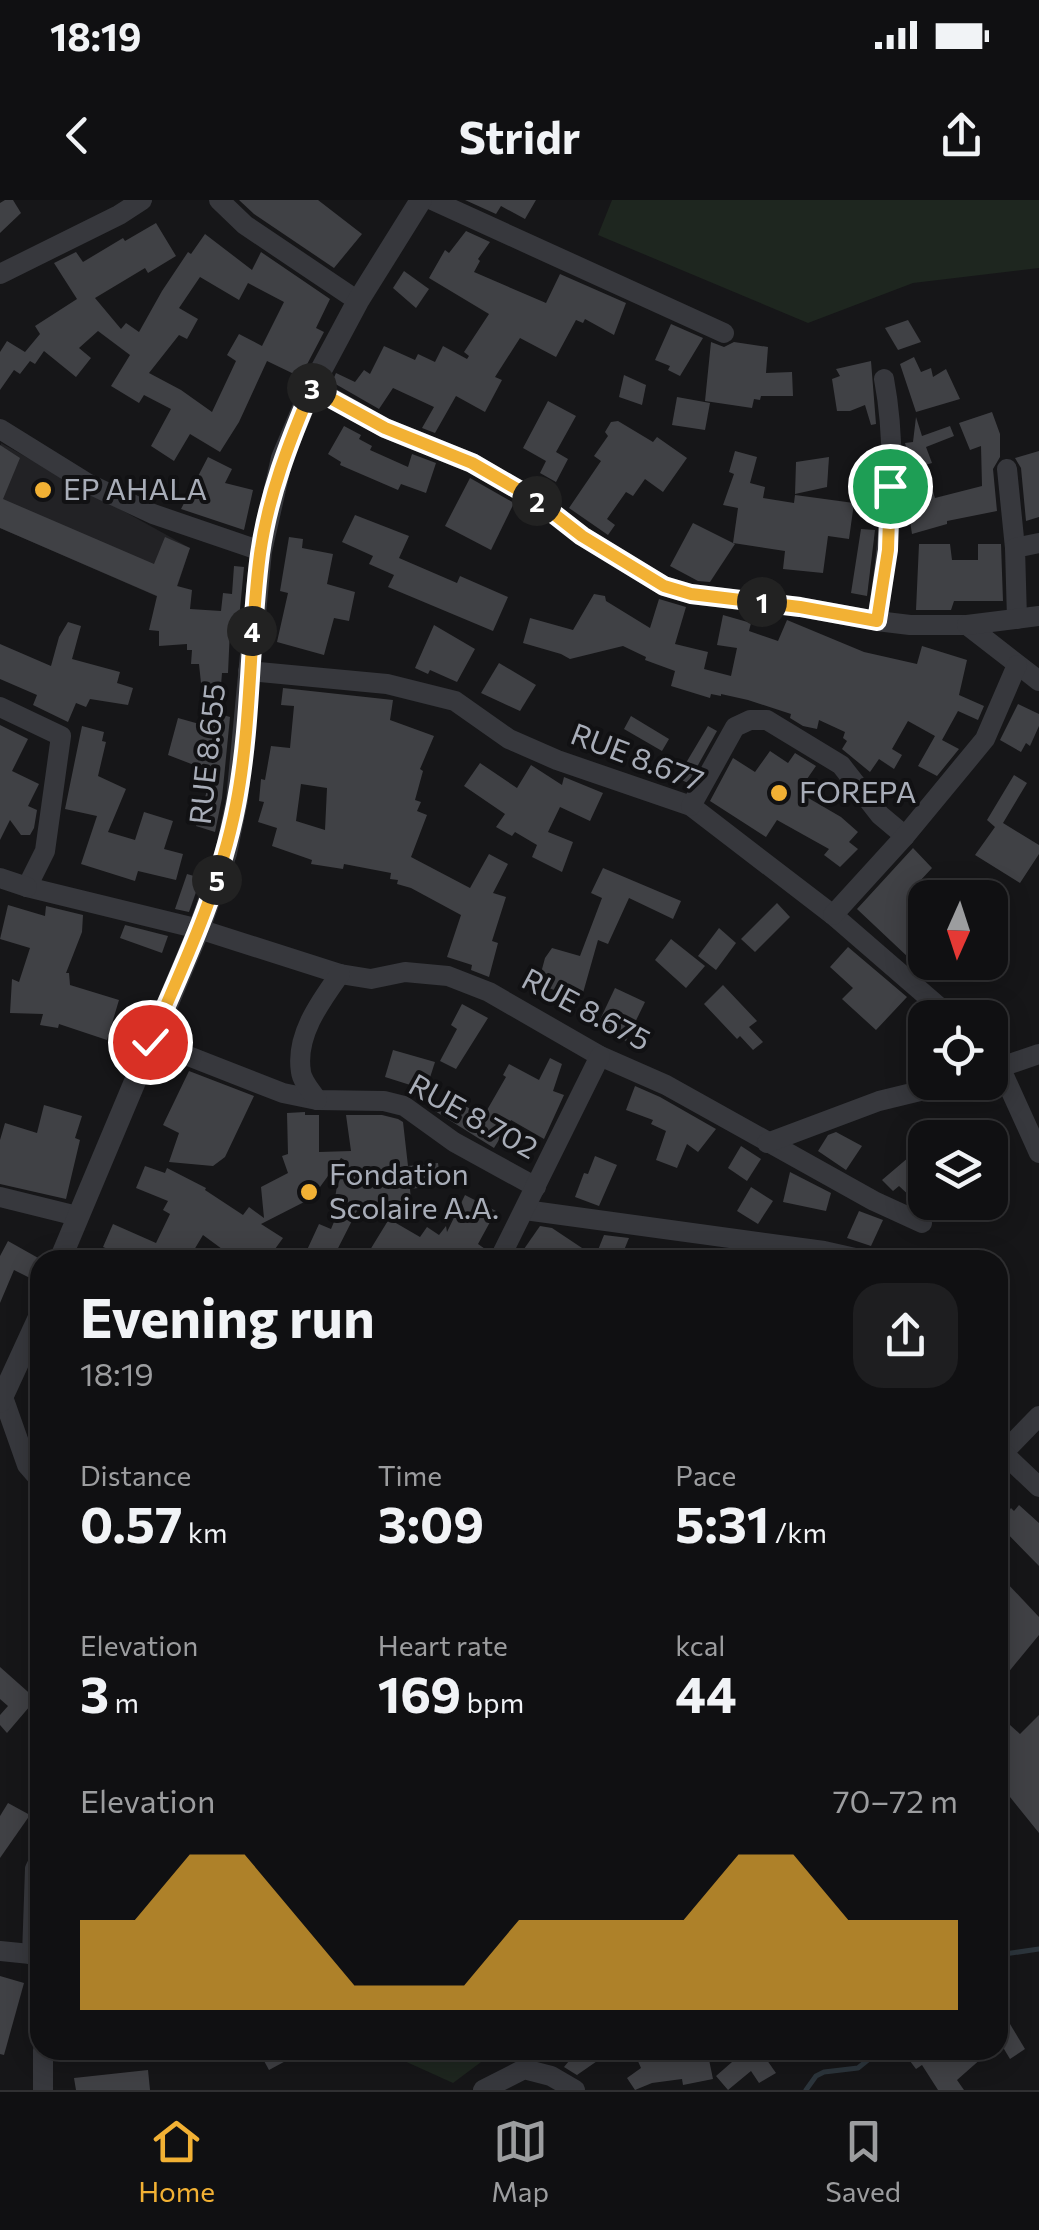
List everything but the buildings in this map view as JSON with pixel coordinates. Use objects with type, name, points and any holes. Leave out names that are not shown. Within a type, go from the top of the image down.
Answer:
[{"type":"street","points":[[0,274],[142,200]]},
{"type":"street","points":[[218,200],[245,224],[358,302]]},
{"type":"street","name":"RUE 8.655","points":[[64,1250],[199,929],[226,853],[237,800],[260,551],[282,458],[312,388],[358,302],[422,200]]},
{"type":"street","points":[[432,200],[724,333]]},
{"type":"street","points":[[877,621],[888,550],[892,417],[884,378]]},
{"type":"street","points":[[312,388],[385,428],[472,463],[536,500],[582,536],[664,586],[691,594],[910,625],[967,625],[1028,618],[1015,548],[1007,469]]},
{"type":"street","points":[[0,428],[87,483],[153,514],[260,551]]},
{"type":"street","points":[[1015,548],[1039,543]]},
{"type":"street","points":[[967,625],[1039,681]]},
{"type":"street","points":[[833,915],[985,739],[1017,665]]},
{"type":"street","name":"RUE 8.677","points":[[248,671],[387,684],[455,701],[508,739],[691,806],[833,915],[931,1000]]},
{"type":"street","points":[[0,707],[61,736],[45,850],[28,887]]},
{"type":"street","points":[[691,806],[736,727],[750,720],[767,720],[841,765],[880,815],[905,836]]},
{"type":"street","name":"RUE 8.675","points":[[0,878],[199,929],[340,974],[371,978],[405,972],[448,976],[489,992],[600,1056],[666,1086],[874,1201],[922,1223]]},
{"type":"street","points":[[317,1100],[300,1074],[302,1041],[318,1006],[340,974]]},
{"type":"street","name":"RUE 8.702","points":[[150,1042],[283,1093],[317,1100],[404,1106],[454,1142],[536,1187]]},
{"type":"street","points":[[1008,1061],[1039,1054]]},
{"type":"street","points":[[511,1250],[536,1187],[600,1056]]},
{"type":"street","points":[[1008,1092],[1039,1153]]},
{"type":"street","points":[[767,1143],[908,1094]]},
{"type":"street","points":[[0,1197],[77,1216]]},
{"type":"street","points":[[526,1210],[817,1250]]},
{"type":"street","points":[[30,1354],[2,1399],[30,1469]]},
{"type":"street","points":[[1008,1447],[1039,1416]]},
{"type":"street","points":[[1008,1462],[1039,1487]]},
{"type":"street","points":[[0,1951],[30,1954]]},
{"type":"street","points":[[43,2060],[43,2090]]},
{"type":"street","points":[[487,2087],[524,2069],[551,2076],[575,2090]]},
{"type":"shaded area","points":[[612,200],[1039,200],[1039,268],[913,283],[808,323],[598,235]]},
{"type":"shaded area","name":"EP AHALA","points":[[1,443],[190,548],[172,603],[0,528]]},
{"type":"shaded area","points":[[402,2060],[484,2060],[453,2083]]},
{"type":"waterway","points":[[1008,1954],[1039,1949]]},
{"type":"waterway","points":[[806,2090],[824,2072],[858,2068],[868,2060]]},
{"type":"place","name":"EP AHALA","points":[[43,490]]},
{"type":"place","name":"FOREPA","points":[[779,793]]},
{"type":"place","name":"Fondation Scolaire A.A.","points":[[309,1192]]},
{"type":"route","points":[[150,1042],[199,929],[226,853],[243,748],[260,551],[282,458],[312,388],[385,428],[472,463],[536,500],[643,576],[691,594],[877,621],[888,550],[890,486]]}]
